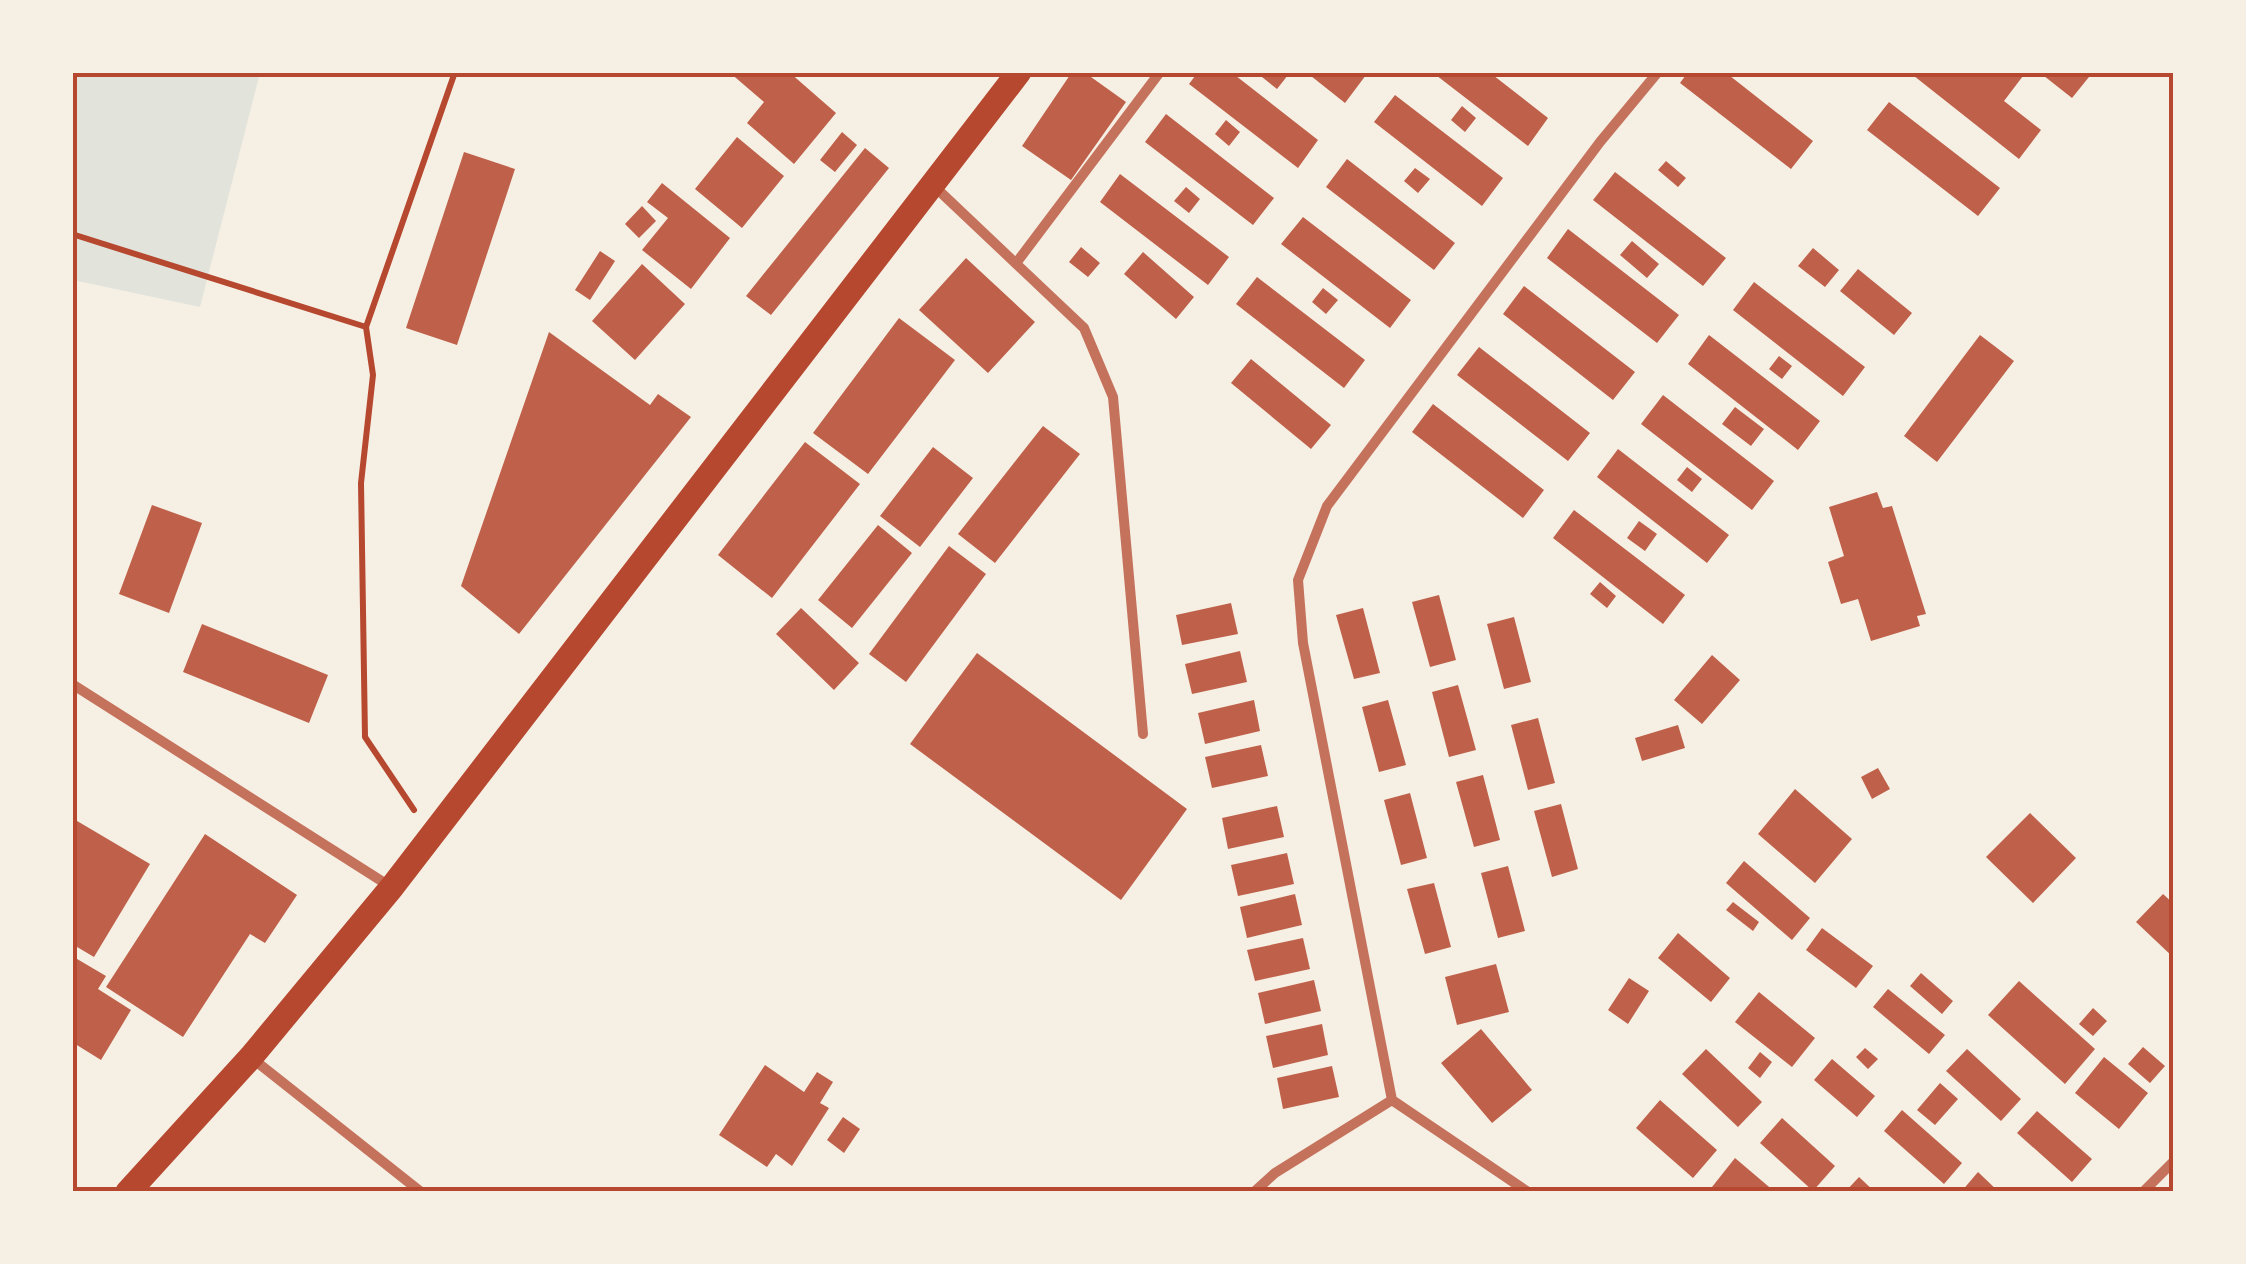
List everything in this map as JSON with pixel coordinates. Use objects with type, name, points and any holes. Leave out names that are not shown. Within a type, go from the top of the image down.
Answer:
[{"type":"main road","points":[[128,1192],[251,1057],[392,888],[1019,72]]},
{"type":"street","points":[[1017,262],[1160,72]]},
{"type":"street","points":[[1528,1192],[1392,1100],[1302,643],[1298,580],[1327,506],[1600,142],[1658,72]]},
{"type":"street","points":[[933,185],[1084,328],[1112,398],[1143,734]]},
{"type":"street","points":[[72,684],[392,888]]},
{"type":"street","points":[[251,1057],[421,1192]]},
{"type":"street","points":[[1254,1192],[1274,1173],[1392,1100]]},
{"type":"street","points":[[2143,1192],[2174,1161]]},
{"type":"path","points":[[431,836],[365,737],[361,483],[373,375],[366,327],[455,72]]},
{"type":"path","points":[[72,234],[366,327]]},
{"type":"shaded area","points":[[73,73],[260,73],[200,307],[73,280]]},
{"type":"building","points":[[729,72],[789,72],[836,113],[794,164],[747,123],[764,102]]},
{"type":"building","points":[[1072,72],[1084,72],[1126,102],[1071,180],[1022,146]]},
{"type":"building","points":[[1198,72],[1231,72],[1318,140],[1298,168],[1189,84]]},
{"type":"building","points":[[1265,72],[1288,75],[1277,89],[1262,77]]},
{"type":"building","points":[[1306,72],[1363,72],[1366,75],[1345,103]]},
{"type":"building","points":[[1432,72],[1489,72],[1548,118],[1528,146]]},
{"type":"building","points":[[1688,72],[1725,72],[1813,141],[1791,169],[1680,83]]},
{"type":"building","points":[[1909,72],[2026,72],[2004,101],[2041,130],[2019,159]]},
{"type":"building","points":[[2039,72],[2093,72],[2072,98]]},
{"type":"building","points":[[1395,95],[1503,178],[1482,206],[1374,122]]},
{"type":"building","points":[[1889,102],[2000,188],[1978,216],[1867,130]]},
{"type":"building","points":[[1462,106],[1476,118],[1465,132],[1451,120]]},
{"type":"building","points":[[1166,114],[1274,198],[1253,225],[1145,142]]},
{"type":"building","points":[[1226,120],[1240,132],[1229,146],[1215,134]]},
{"type":"building","points":[[842,132],[857,145],[835,172],[820,160]]},
{"type":"building","points":[[737,137],[784,176],[742,228],[695,189]]},
{"type":"building","points":[[865,148],[889,168],[771,315],[746,296]]},
{"type":"building","points":[[464,152],[515,169],[457,345],[406,328]]},
{"type":"building","points":[[1347,159],[1455,243],[1434,270],[1326,187]]},
{"type":"building","points":[[1666,161],[1686,178],[1678,187],[1658,170]]},
{"type":"building","points":[[1415,168],[1430,179],[1418,193],[1404,181]]},
{"type":"building","points":[[1615,172],[1726,258],[1703,286],[1593,200]]},
{"type":"building","points":[[1120,174],[1229,257],[1208,285],[1100,202]]},
{"type":"building","points":[[662,183],[730,238],[691,289],[642,250],[668,218],[647,202]]},
{"type":"building","points":[[1186,187],[1200,199],[1189,213],[1174,201]]},
{"type":"building","points":[[642,206],[656,221],[639,238],[625,224]]},
{"type":"building","points":[[1303,217],[1411,300],[1390,328],[1281,244]]},
{"type":"building","points":[[1568,229],[1679,315],[1657,343],[1547,258]]},
{"type":"building","points":[[1632,241],[1659,264],[1647,278],[1620,255]]},
{"type":"building","points":[[1081,247],[1100,263],[1088,277],[1069,262]]},
{"type":"building","points":[[1813,248],[1839,270],[1825,287],[1798,266]]},
{"type":"building","points":[[600,251],[615,261],[590,300],[575,290]]},
{"type":"building","points":[[1143,252],[1194,297],[1176,319],[1124,274]]},
{"type":"building","points":[[966,258],[1035,322],[988,373],[919,310]]},
{"type":"building","points":[[642,264],[685,304],[635,360],[592,321]]},
{"type":"building","points":[[1858,269],[1912,313],[1894,335],[1840,291]]},
{"type":"building","points":[[1257,277],[1365,360],[1344,388],[1236,304]]},
{"type":"building","points":[[1754,282],[1865,367],[1843,396],[1733,310]]},
{"type":"building","points":[[1524,286],[1635,372],[1613,400],[1503,314]]},
{"type":"building","points":[[1323,288],[1338,300],[1326,314],[1312,302]]},
{"type":"building","points":[[899,318],[955,360],[868,474],[813,433]]},
{"type":"building","points":[[549,332],[650,405],[658,394],[691,417],[519,634],[461,586]]},
{"type":"building","points":[[1709,335],[1820,421],[1798,450],[1688,364]]},
{"type":"building","points":[[1980,335],[2014,361],[1937,462],[1904,436]]},
{"type":"building","points":[[1479,347],[1590,433],[1568,461],[1457,375]]},
{"type":"building","points":[[1779,356],[1792,366],[1782,379],[1769,369]]},
{"type":"building","points":[[1251,359],[1331,425],[1311,449],[1231,383]]},
{"type":"building","points":[[1663,395],[1774,481],[1752,510],[1641,424]]},
{"type":"building","points":[[1433,404],[1544,490],[1523,518],[1412,432]]},
{"type":"building","points":[[1735,407],[1764,429],[1751,446],[1722,424]]},
{"type":"building","points":[[1043,426],[1080,454],[995,563],[958,534]]},
{"type":"building","points":[[805,442],[860,484],[772,598],[718,555]]},
{"type":"building","points":[[933,447],[973,478],[920,547],[880,516]]},
{"type":"building","points":[[1618,449],[1729,535],[1707,563],[1597,477]]},
{"type":"building","points":[[1687,467],[1702,479],[1692,492],[1677,480]]},
{"type":"building","points":[[1877,492],[1883,508],[1892,506],[1926,614],[1917,616],[1920,626],[1871,641],[1858,599],[1841,604],[1828,562],[1844,556],[1829,507]]},
{"type":"building","points":[[152,505],[202,523],[169,613],[119,594]]},
{"type":"building","points":[[1574,510],[1685,595],[1663,624],[1553,538]]},
{"type":"building","points":[[1639,521],[1657,534],[1645,551],[1627,538]]},
{"type":"building","points":[[878,525],[912,553],[852,628],[818,600]]},
{"type":"building","points":[[949,546],[986,574],[906,682],[869,654]]},
{"type":"building","points":[[1600,582],[1616,596],[1607,608],[1590,594]]},
{"type":"building","points":[[1439,595],[1456,660],[1430,667],[1412,602]]},
{"type":"building","points":[[1231,603],[1238,634],[1182,645],[1176,615]]},
{"type":"building","points":[[801,608],[859,663],[834,690],[776,634]]},
{"type":"building","points":[[1363,608],[1380,673],[1354,679],[1336,615]]},
{"type":"building","points":[[1514,617],[1531,682],[1504,689],[1487,624]]},
{"type":"building","points":[[202,624],[328,675],[309,723],[183,672]]},
{"type":"building","points":[[1240,651],[1247,682],[1192,694],[1185,664]]},
{"type":"building","points":[[977,653],[1187,809],[1121,900],[910,744]]},
{"type":"building","points":[[1712,655],[1740,680],[1702,724],[1674,700]]},
{"type":"building","points":[[1458,685],[1476,750],[1449,757],[1432,692]]},
{"type":"building","points":[[1254,700],[1260,731],[1205,744],[1198,713]]},
{"type":"building","points":[[1388,700],[1406,765],[1379,772],[1362,707]]},
{"type":"building","points":[[1538,718],[1555,783],[1528,790],[1511,725]]},
{"type":"building","points":[[1678,725],[1685,748],[1642,761],[1635,738]]},
{"type":"building","points":[[1261,745],[1268,776],[1212,788],[1205,757]]},
{"type":"building","points":[[1878,768],[1890,789],[1872,799],[1861,777]]},
{"type":"building","points":[[1483,775],[1500,840],[1474,847],[1456,782]]},
{"type":"building","points":[[1795,789],[1852,839],[1815,883],[1758,834]]},
{"type":"building","points":[[1410,793],[1427,858],[1401,865],[1384,800]]},
{"type":"building","points":[[1561,804],[1578,869],[1552,877],[1534,811]]},
{"type":"building","points":[[1277,806],[1284,837],[1228,849],[1222,818]]},
{"type":"building","points":[[2030,813],[2076,858],[2033,903],[1986,857]]},
{"type":"building","points":[[72,818],[150,864],[94,957],[72,944]]},
{"type":"building","points":[[205,834],[297,895],[265,943],[250,934],[183,1037],[106,987]]},
{"type":"building","points":[[1287,853],[1294,884],[1238,896],[1231,865]]},
{"type":"building","points":[[1744,861],[1810,918],[1792,940],[1726,883]]},
{"type":"building","points":[[1508,866],[1525,931],[1498,938],[1481,873]]},
{"type":"building","points":[[1434,883],[1451,947],[1425,954],[1407,889]]},
{"type":"building","points":[[1295,894],[1302,925],[1247,938],[1240,907]]},
{"type":"building","points":[[2163,894],[2174,904],[2174,958],[2136,922]]},
{"type":"building","points":[[1733,902],[1759,922],[1753,931],[1726,910]]},
{"type":"building","points":[[1822,928],[1873,966],[1856,988],[1806,950]]},
{"type":"building","points":[[1678,933],[1730,978],[1711,1002],[1658,958]]},
{"type":"building","points":[[1303,938],[1310,969],[1255,981],[1247,950]]},
{"type":"building","points":[[72,956],[106,976],[98,989],[131,1010],[101,1060],[72,1042]]},
{"type":"building","points":[[1496,964],[1509,1012],[1457,1025],[1445,977]]},
{"type":"building","points":[[1921,973],[1953,1001],[1942,1014],[1910,986]]},
{"type":"building","points":[[1629,978],[1649,991],[1628,1024],[1608,1010]]},
{"type":"building","points":[[1314,980],[1321,1011],[1265,1024],[1258,993]]},
{"type":"building","points":[[2019,981],[2095,1049],[2065,1084],[1988,1015]]},
{"type":"building","points":[[1888,989],[1945,1035],[1929,1054],[1873,1007]]},
{"type":"building","points":[[1759,992],[1815,1038],[1792,1067],[1735,1022]]},
{"type":"building","points":[[2093,1008],[2107,1021],[2093,1036],[2079,1024]]},
{"type":"building","points":[[1322,1024],[1328,1055],[1273,1068],[1266,1036]]},
{"type":"building","points":[[1481,1029],[1532,1090],[1492,1123],[1441,1063]]},
{"type":"building","points":[[2143,1047],[2165,1066],[2150,1083],[2128,1064]]},
{"type":"building","points":[[1865,1048],[1878,1059],[1868,1069],[1856,1057]]},
{"type":"building","points":[[1706,1049],[1762,1102],[1738,1127],[1682,1074]]},
{"type":"building","points":[[1967,1049],[2021,1099],[2001,1121],[1946,1071]]},
{"type":"building","points":[[1760,1052],[1772,1062],[1760,1078],[1748,1068]]},
{"type":"building","points":[[2104,1057],[2148,1093],[2119,1129],[2075,1093]]},
{"type":"building","points":[[1832,1059],[1875,1096],[1857,1117],[1814,1080]]},
{"type":"building","points":[[765,1065],[804,1092],[817,1072],[833,1082],[820,1103],[829,1108],[792,1166],[776,1154],[767,1167],[719,1135]]},
{"type":"building","points":[[1332,1066],[1339,1097],[1283,1109],[1277,1078]]},
{"type":"building","points":[[1940,1083],[1958,1099],[1935,1125],[1917,1110]]},
{"type":"building","points":[[1660,1100],[1717,1150],[1693,1178],[1636,1128]]},
{"type":"building","points":[[1902,1110],[1962,1163],[1944,1184],[1884,1131]]},
{"type":"building","points":[[2037,1111],[2092,1159],[2072,1182],[2017,1133]]},
{"type":"building","points":[[843,1117],[860,1129],[844,1153],[827,1140]]},
{"type":"building","points":[[1782,1118],[1835,1166],[1813,1191],[1760,1143]]},
{"type":"building","points":[[1735,1158],[1775,1192],[1717,1192],[1712,1187]]},
{"type":"building","points":[[1978,1172],[1999,1192],[1961,1192]]},
{"type":"building","points":[[1859,1177],[1875,1192],[1845,1192]]}]
